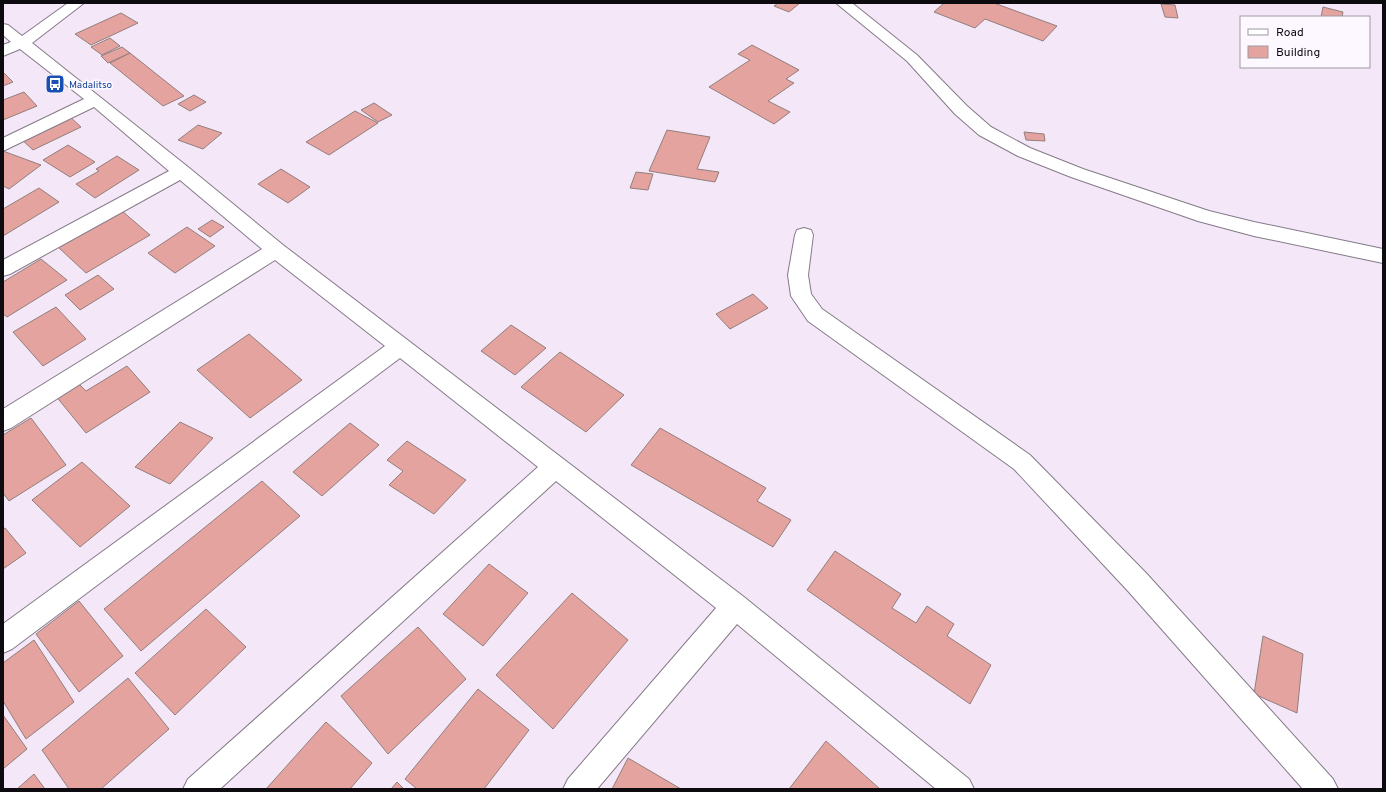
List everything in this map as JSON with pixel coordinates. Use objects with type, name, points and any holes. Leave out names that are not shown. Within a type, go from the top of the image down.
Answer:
[{"type":"street","points":[[3,51],[23,42],[77,3]]},
{"type":"street","points":[[843,3],[912,58],[961,110],[985,131],[1024,152],[1077,173],[1205,216],[1254,229],[1383,256]]},
{"type":"street","points":[[3,28],[23,42],[95,100],[276,250],[735,606],[946,785]]},
{"type":"street","points":[[3,145],[95,100]]},
{"type":"street","points":[[3,269],[182,171]]},
{"type":"street","points":[[804,235],[798,275],[801,296],[815,315],[1022,462],[1057,497],[1147,594],[1323,789]]},
{"type":"street","points":[[3,421],[276,250]]},
{"type":"street","points":[[3,640],[401,346]]},
{"type":"street","points":[[198,789],[556,466]]},
{"type":"street","points":[[578,789],[735,606]]},
{"type":"building","points":[[778,3],[800,3],[789,12],[774,6]]},
{"type":"building","points":[[944,3],[994,3],[1057,26],[1043,41],[985,19],[975,28],[934,12]]},
{"type":"building","points":[[1161,4],[1175,5],[1178,18],[1165,17]]},
{"type":"building","points":[[1323,7],[1343,12],[1342,16],[1321,16]]},
{"type":"building","points":[[121,13],[138,23],[91,45],[75,34]]},
{"type":"building","points":[[110,38],[120,46],[102,55],[91,47]]},
{"type":"building","points":[[752,45],[799,70],[786,79],[794,83],[768,101],[790,112],[774,124],[709,87],[750,60],[738,54]]},
{"type":"building","points":[[122,47],[130,53],[108,63],[101,56]]},
{"type":"building","points":[[130,53],[184,96],[163,106],[110,63]]},
{"type":"building","points":[[3,72],[13,82],[3,86]]},
{"type":"building","points":[[24,92],[37,106],[3,120],[3,100]]},
{"type":"building","points":[[194,95],[206,102],[190,111],[178,104]]},
{"type":"building","points":[[374,103],[392,115],[378,122],[361,110]]},
{"type":"building","points":[[355,111],[378,123],[329,155],[306,142]]},
{"type":"building","points":[[68,115],[81,127],[33,150],[20,138]]},
{"type":"building","points":[[198,125],[222,133],[203,149],[178,140]]},
{"type":"building","points":[[667,130],[710,137],[697,169],[719,172],[715,182],[649,171]]},
{"type":"building","points":[[1024,132],[1044,134],[1045,141],[1026,140]]},
{"type":"building","points":[[68,145],[95,162],[70,177],[43,160]]},
{"type":"building","points":[[3,151],[41,165],[9,189],[3,186]]},
{"type":"building","points":[[117,156],[139,170],[95,198],[76,184],[99,171],[96,169]]},
{"type":"building","points":[[281,169],[310,187],[288,203],[258,184]]},
{"type":"building","points":[[636,172],[653,174],[648,190],[630,188]]},
{"type":"building","points":[[39,188],[59,202],[3,236],[3,209]]},
{"type":"building","points":[[122,211],[150,235],[86,273],[58,247]]},
{"type":"building","points":[[212,220],[224,227],[210,237],[198,229]]},
{"type":"building","points":[[187,227],[215,246],[175,273],[148,253]]},
{"type":"building","points":[[41,259],[67,280],[7,317],[3,314],[3,282]]},
{"type":"building","points":[[98,275],[114,289],[80,310],[65,295]]},
{"type":"building","points":[[753,294],[768,308],[730,329],[716,314]]},
{"type":"building","points":[[56,307],[86,339],[43,366],[13,332]]},
{"type":"building","points":[[511,325],[546,348],[515,375],[481,351]]},
{"type":"building","points":[[249,334],[302,380],[250,418],[197,370]]},
{"type":"building","points":[[560,352],[624,395],[586,432],[521,387]]},
{"type":"building","points":[[127,366],[150,392],[86,433],[55,395],[77,382],[86,391]]},
{"type":"building","points":[[31,418],[66,465],[9,501],[3,493],[3,435]]},
{"type":"building","points":[[180,422],[213,438],[170,484],[135,467]]},
{"type":"building","points":[[350,423],[379,445],[322,496],[293,472]]},
{"type":"building","points":[[660,428],[766,488],[757,501],[791,520],[773,547],[631,465]]},
{"type":"building","points":[[407,441],[466,480],[434,514],[389,485],[403,471],[387,460]]},
{"type":"building","points":[[82,462],[130,506],[80,547],[32,500]]},
{"type":"building","points":[[262,481],[300,516],[141,651],[104,609]]},
{"type":"building","points":[[5,528],[26,553],[3,569],[3,529]]},
{"type":"building","points":[[835,551],[901,594],[892,608],[916,623],[927,606],[954,624],[947,636],[991,665],[970,704],[807,590]]},
{"type":"building","points":[[489,564],[528,593],[483,646],[443,614]]},
{"type":"building","points":[[572,593],[628,640],[553,729],[496,675]]},
{"type":"building","points":[[79,601],[123,656],[79,692],[36,634]]},
{"type":"building","points":[[206,609],[246,647],[175,715],[135,673]]},
{"type":"building","points":[[418,627],[466,679],[388,754],[341,696]]},
{"type":"building","points":[[1263,636],[1303,654],[1297,713],[1254,694]]},
{"type":"building","points":[[34,640],[74,702],[26,739],[3,701],[3,663]]},
{"type":"building","points":[[128,678],[169,729],[101,789],[69,789],[42,750]]},
{"type":"building","points":[[478,689],[529,730],[484,789],[417,789],[405,779]]},
{"type":"building","points":[[3,715],[27,749],[3,769]]},
{"type":"building","points":[[326,722],[372,763],[350,789],[266,789]]},
{"type":"building","points":[[826,741],[880,789],[789,789]]},
{"type":"building","points":[[628,758],[681,789],[612,789]]},
{"type":"building","points":[[34,774],[45,789],[17,789]]},
{"type":"building","points":[[397,782],[404,789],[391,789]]},
{"type":"place","name":"Madalitso","points":[[55,84]]}]
